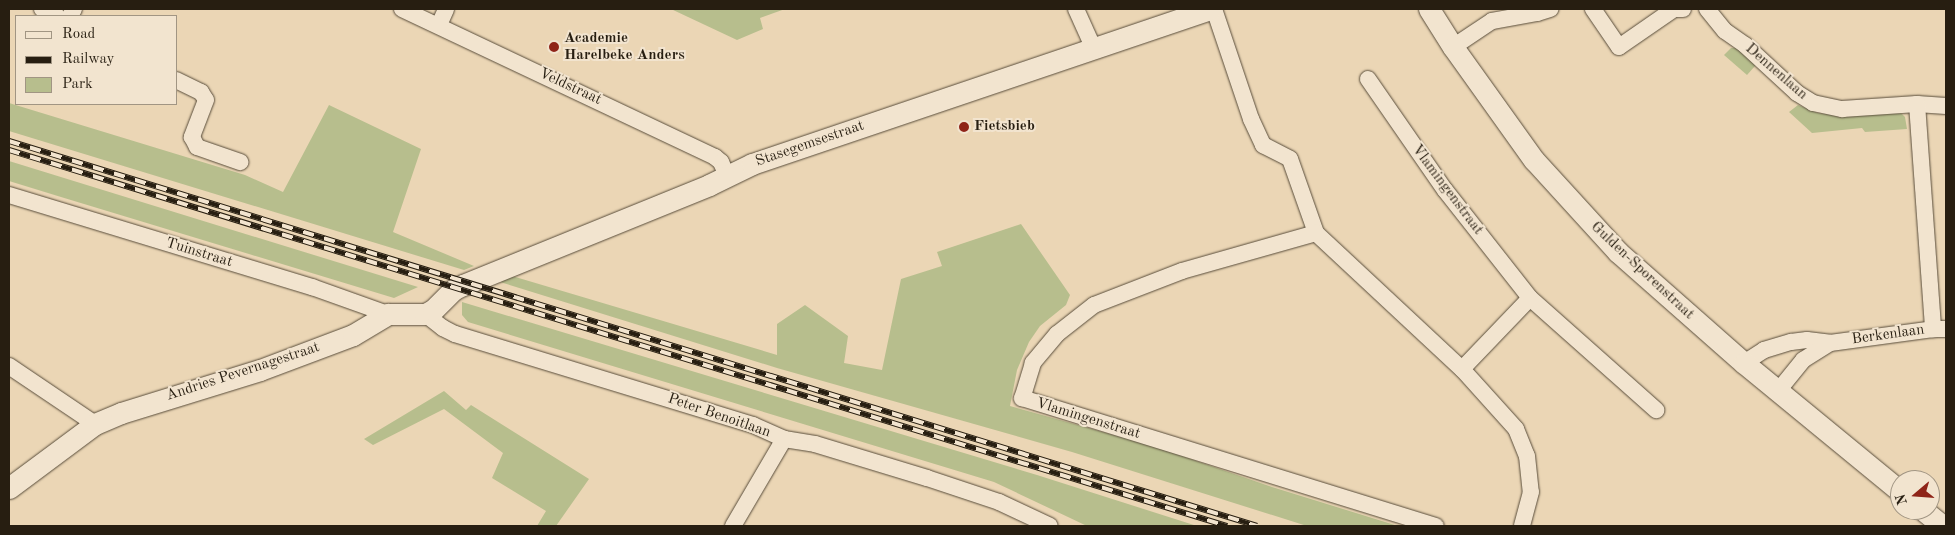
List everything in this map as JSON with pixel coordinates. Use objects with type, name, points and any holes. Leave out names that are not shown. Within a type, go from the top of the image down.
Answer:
[{"type":"street","points":[[42,9],[56,15]]},
{"type":"street","name":"Veldstraat","points":[[402,9],[715,157],[721,162],[726,176]]},
{"type":"street","points":[[439,26],[446,9]]},
{"type":"street","points":[[1076,9],[1094,49]]},
{"type":"street","name":"Stasegemsestraat","points":[[425,314],[433,310],[453,290],[463,284],[752,164],[1210,9]]},
{"type":"street","points":[[1214,9],[1252,119],[1263,145],[1290,159],[1316,233],[1462,369],[1516,428],[1527,456],[1531,492],[1522,526]]},
{"type":"street","name":"Gulden-Sporenstraat","points":[[1429,9],[1453,47],[1534,160],[1581,214],[1618,252],[1744,362],[1890,483]]},
{"type":"street","points":[[1453,47],[1492,21],[1550,9]]},
{"type":"street","points":[[1593,9],[1619,47],[1674,9],[1683,9]]},
{"type":"street","name":"Dennenlaan","points":[[1707,9],[1725,31],[1745,45],[1797,93],[1813,103],[1842,109],[1916,104],[1946,106]]},
{"type":"street","name":"Vlamingenstraat","points":[[1368,79],[1445,190],[1530,298],[1656,410]]},
{"type":"street","points":[[178,81],[201,92],[206,100],[192,137],[197,147],[240,162]]},
{"type":"street","points":[[1916,104],[1939,329]]},
{"type":"street","name":"Tuinstraat","points":[[9,195],[312,287],[388,314]]},
{"type":"street","name":"Vlamingenstraat","points":[[1316,233],[1182,271],[1094,305],[1057,334],[1033,363],[1022,398],[1436,526]]},
{"type":"street","points":[[1462,369],[1530,298]]},
{"type":"street","points":[[388,314],[425,314]]},
{"type":"street","name":"Andries Pevernagestraat","points":[[9,488],[95,424],[153,402],[260,370],[353,335],[388,314]]},
{"type":"street","name":"Peter Benoitlaan","points":[[425,314],[443,328],[455,334],[753,425],[784,439],[815,444],[981,496],[999,502],[1050,526]]},
{"type":"street","name":"Berkenlaan","points":[[1744,362],[1764,350],[1791,342],[1808,340],[1830,343],[1939,329]]},
{"type":"street","name":"Berkenlaan","points":[[1778,391],[1803,360],[1830,343]]},
{"type":"street","points":[[9,366],[95,424]]},
{"type":"street","points":[[733,526],[784,439]]},
{"type":"green space","points":[[671,9],[785,9],[760,18],[763,29],[737,40]]},
{"type":"green space","points":[[1731,48],[1738,48],[1755,63],[1755,66],[1747,75],[1724,55]]},
{"type":"green space","points":[[9,103],[245,175],[283,192],[329,105],[421,149],[393,232],[474,266],[464,270],[9,131]]},
{"type":"green space","points":[[1798,105],[1818,113],[1835,115],[1901,113],[1905,117],[1907,129],[1865,132],[1862,128],[1812,133],[1789,112]]},
{"type":"green space","points":[[9,161],[418,287],[394,298],[9,181]]},
{"type":"green space","points":[[1021,224],[1070,295],[1066,305],[1040,326],[1029,342],[1017,370],[1010,406],[1153,446],[1272,487],[1398,526],[1307,526],[1072,452],[777,368],[500,282],[512,276],[777,355],[777,324],[805,305],[848,336],[844,363],[882,370],[901,279],[942,266],[937,252]]},
{"type":"green space","points":[[462,302],[1037,475],[1197,526],[1087,526],[994,482],[468,322],[462,315]]},
{"type":"green space","points":[[444,391],[466,410],[471,405],[589,479],[556,526],[537,526],[546,511],[492,478],[503,453],[444,409],[373,445],[364,439]]},
{"type":"railway","points":[[9,141],[1257,526]]},
{"type":"railway","points":[[9,150],[1227,526]]},
{"type":"place","name":"Academie Harelbeke Anders","points":[[554,47]]},
{"type":"place","name":"Fietsbieb","points":[[964,127]]}]
